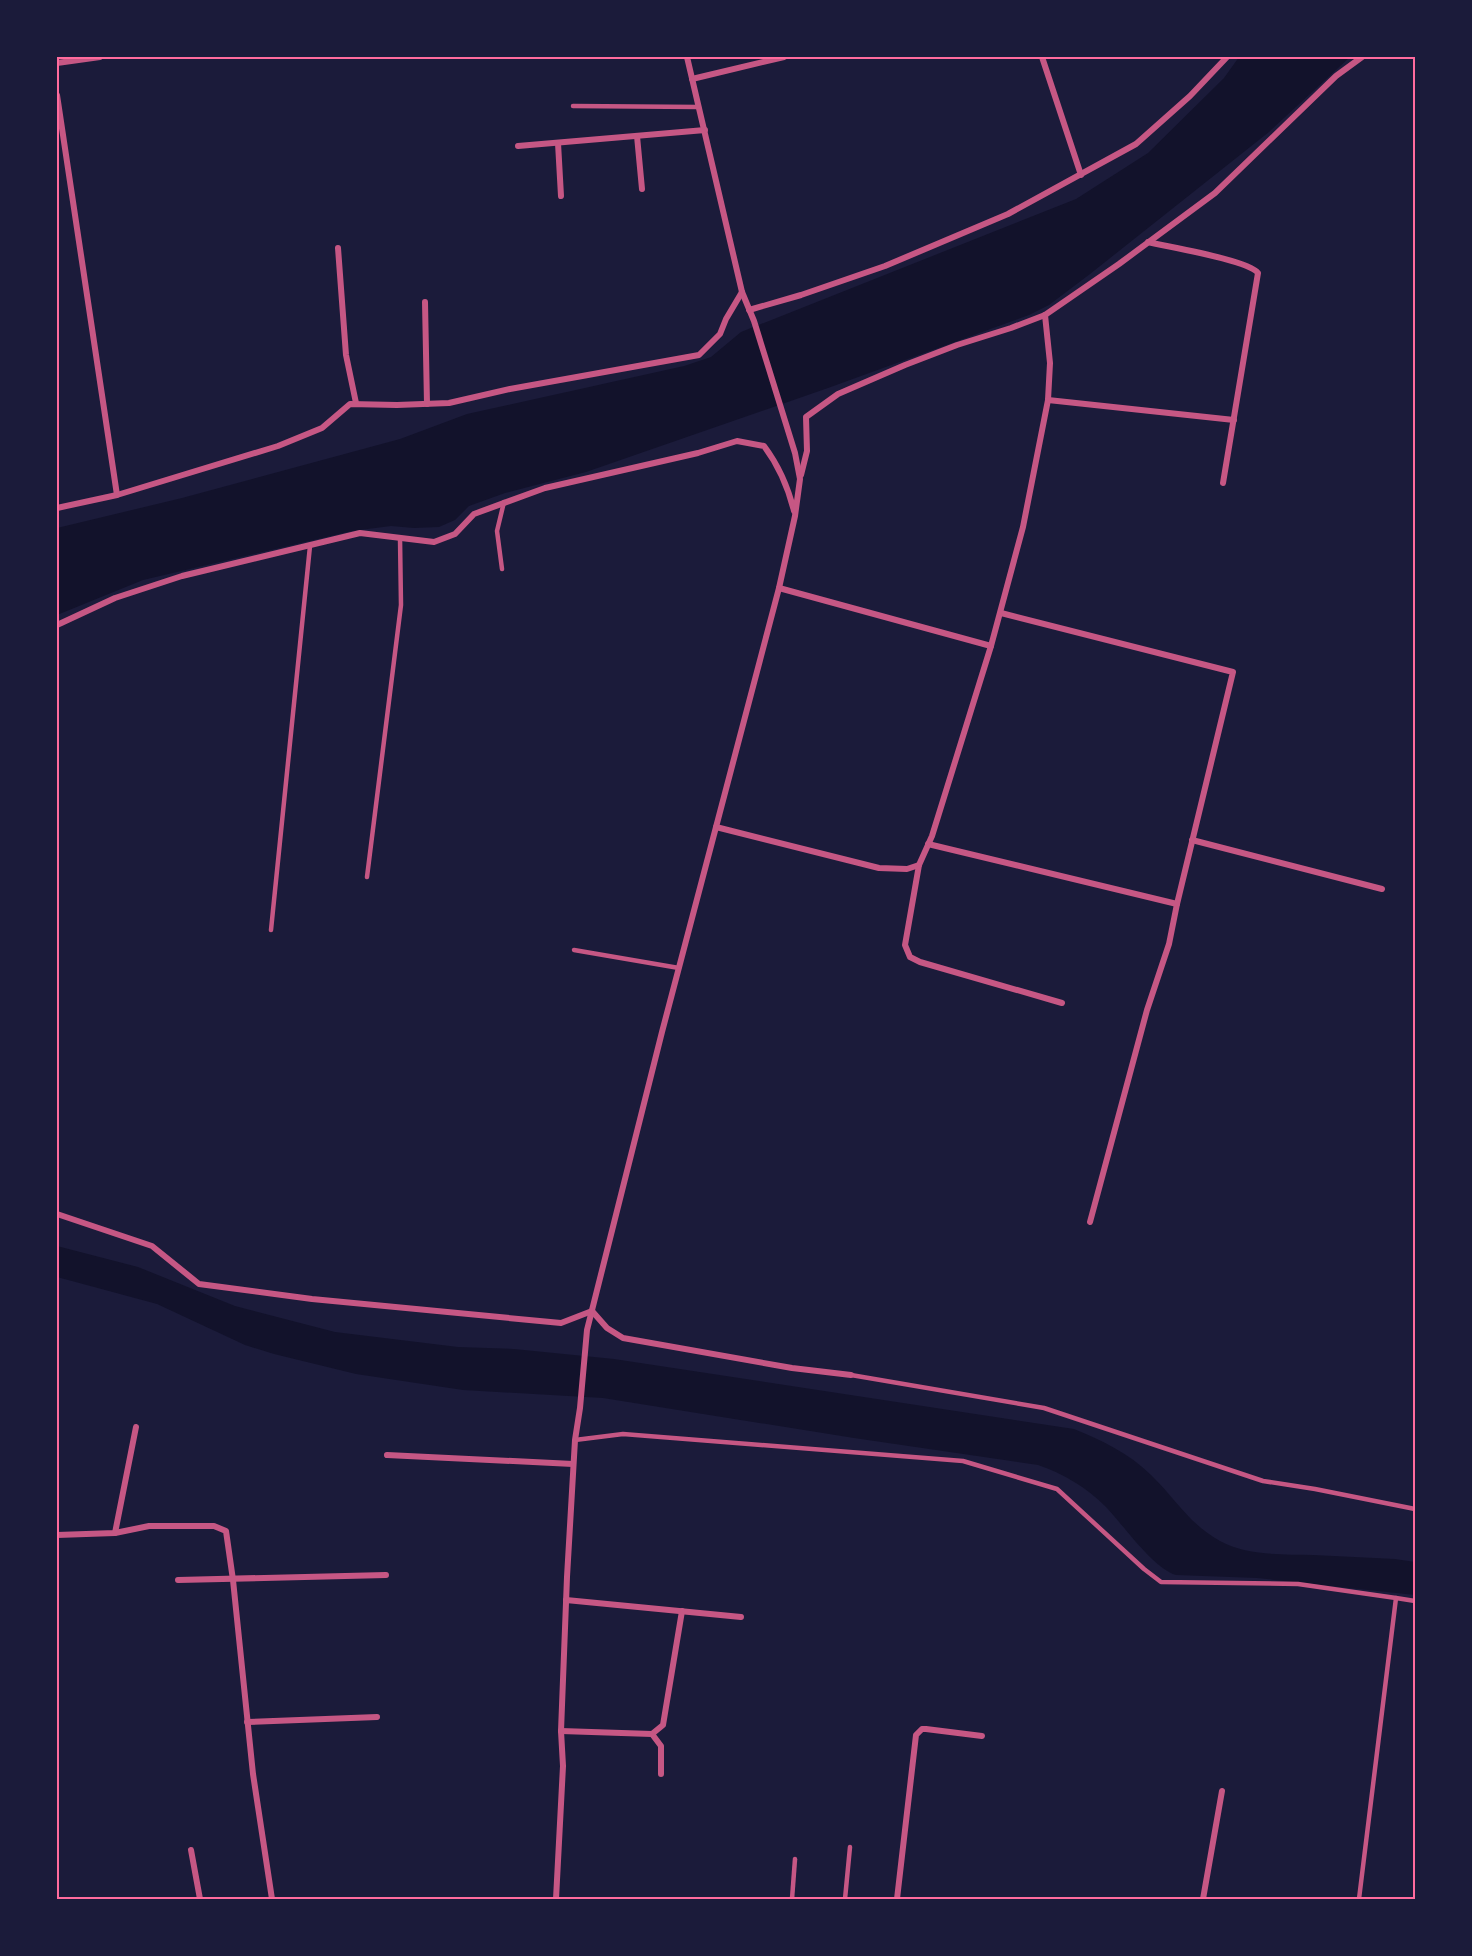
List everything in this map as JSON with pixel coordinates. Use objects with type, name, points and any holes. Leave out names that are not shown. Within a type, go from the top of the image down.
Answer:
[{"type":"street","points":[[57,63],[100,57]]},
{"type":"street","points":[[687,57],[742,292],[754,321],[795,453],[800,479]]},
{"type":"street","points":[[692,79],[784,57]]},
{"type":"street","points":[[1042,57],[1081,175]]},
{"type":"street","points":[[749,309],[801,295],[885,266],[1008,214],[1136,144],[1190,96],[1227,57]]},
{"type":"street","points":[[556,1899],[563,1766],[561,1731],[573,1464],[587,1330],[778,588],[807,451],[806,417],[838,394],[957,345],[1045,315],[1215,193],[1336,76],[1362,57]]},
{"type":"street","points":[[57,95],[117,495]]},
{"type":"street","points":[[518,146],[705,130]]},
{"type":"street","points":[[637,136],[642,189]]},
{"type":"street","points":[[558,143],[561,196]]},
{"type":"street","points":[[1148,242],[1238,263],[1254,268],[1258,273],[1223,483]]},
{"type":"street","points":[[338,248],[346,356],[356,403]]},
{"type":"street","points":[[57,508],[117,495],[278,446],[322,428],[350,404],[449,403],[699,355],[720,334],[742,292]]},
{"type":"street","points":[[425,302],[428,404]]},
{"type":"street","points":[[1045,315],[1050,363],[1048,400],[1023,527],[991,646],[928,844],[919,865],[905,945],[910,957],[920,962],[1062,1003]]},
{"type":"street","points":[[1048,400],[1234,420]]},
{"type":"street","points":[[57,625],[115,598],[182,576],[360,533],[434,542],[454,534],[474,514],[545,488],[698,453],[737,441],[764,446],[776,462],[790,493],[795,516]]},
{"type":"street","points":[[778,588],[991,646]]},
{"type":"street","points":[[1001,613],[1233,672],[1169,944],[1147,1010],[1090,1222]]},
{"type":"street","points":[[716,827],[879,868],[907,869],[919,865]]},
{"type":"street","points":[[1192,840],[1382,889]]},
{"type":"street","points":[[928,844],[1177,904]]},
{"type":"street","points":[[57,1214],[152,1246],[199,1284],[312,1299],[561,1323],[592,1311]]},
{"type":"street","points":[[592,1311],[607,1328],[623,1338],[792,1368],[851,1375]]},
{"type":"street","points":[[115,1533],[136,1427]]},
{"type":"street","points":[[387,1455],[573,1464]]},
{"type":"street","points":[[57,1535],[115,1533],[149,1526],[214,1526],[225,1531],[233,1580],[247,1722],[272,1899]]},
{"type":"street","points":[[178,1581],[386,1575]]},
{"type":"street","points":[[566,1600],[741,1617]]},
{"type":"street","points":[[561,1731],[652,1734],[663,1725],[682,1611]]},
{"type":"street","points":[[247,1722],[377,1717]]},
{"type":"street","points":[[897,1899],[916,1735],[922,1729],[926,1729],[982,1736]]},
{"type":"street","points":[[652,1734],[660,1746],[661,1774]]},
{"type":"street","points":[[1203,1899],[1222,1791]]},
{"type":"street","points":[[190,1850],[200,1899]]},
{"type":"lane","points":[[573,106],[699,107]]},
{"type":"lane","points":[[502,569],[497,531],[504,502]]},
{"type":"lane","points":[[367,877],[401,605],[400,538]]},
{"type":"lane","points":[[271,930],[310,546]]},
{"type":"lane","points":[[574,950],[679,968]]},
{"type":"lane","points":[[851,1375],[1044,1408],[1263,1482],[1338,1493],[1415,1509]]},
{"type":"lane","points":[[575,1440],[623,1434],[963,1461],[1057,1489],[1161,1582],[1298,1584],[1415,1601]]},
{"type":"lane","points":[[1359,1899],[1396,1598]]},
{"type":"lane","points":[[845,1899],[850,1847]]},
{"type":"lane","points":[[792,1899],[795,1859]]},
{"type":"shaded area","points":[[1239,57],[1350,57],[1269,132],[1090,274],[1049,305],[1029,315],[586,472],[505,493],[469,506],[455,520],[439,527],[391,526],[352,531],[143,580],[57,615],[57,528],[182,498],[400,439],[467,414],[684,366],[711,357],[741,332],[1076,199],[1148,153],[1224,78]]},
{"type":"shaded area","points":[[57,1246],[138,1267],[235,1306],[335,1332],[458,1347],[514,1349],[614,1359],[1074,1429],[1133,1460],[1160,1484],[1191,1519],[1220,1541],[1254,1552],[1415,1562],[1415,1595],[1257,1578],[1176,1575],[1167,1571],[1149,1556],[1091,1493],[1066,1477],[1038,1465],[603,1398],[463,1390],[356,1374],[274,1354],[245,1345],[157,1304],[57,1277]]}]
